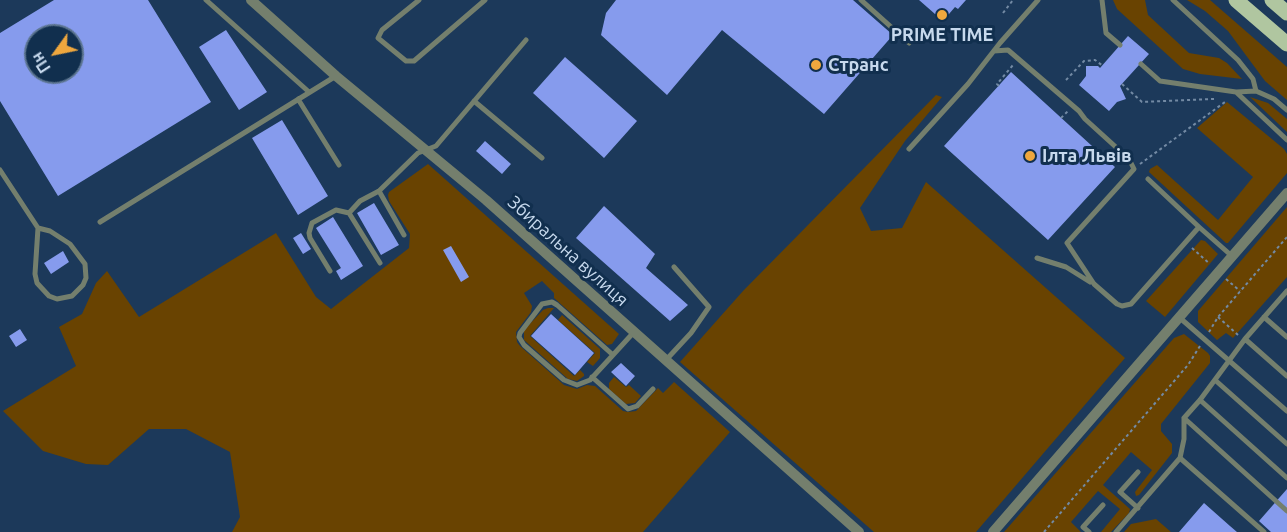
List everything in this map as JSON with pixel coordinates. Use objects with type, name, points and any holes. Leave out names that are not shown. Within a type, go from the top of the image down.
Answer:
[{"type":"main road","points":[[1236,0],[1287,45]]},
{"type":"main road","points":[[1272,0],[1287,13]]},
{"type":"street","name":"Збиральна вулиця","points":[[251,0],[336,76],[426,149],[859,532]]},
{"type":"street","points":[[993,532],[1287,193]]},
{"type":"lane","points":[[206,0],[309,92]]},
{"type":"lane","points":[[419,0],[382,30],[378,38],[406,61],[414,61],[485,0]]},
{"type":"lane","points":[[861,0],[909,43]]},
{"type":"lane","points":[[909,150],[1038,0]]},
{"type":"lane","points":[[1102,0],[1106,33],[1120,45]]},
{"type":"lane","points":[[1173,0],[1238,60],[1252,79],[1256,91]]},
{"type":"lane","points":[[349,213],[360,201],[379,191],[418,153],[436,146],[526,40]]},
{"type":"lane","points":[[994,51],[1008,50],[1079,111],[1129,159],[1134,169],[1067,243],[1094,284]]},
{"type":"lane","points":[[1141,64],[1160,81],[1236,92],[1256,91],[1274,99],[1287,110]]},
{"type":"lane","points":[[100,222],[336,76]]},
{"type":"lane","points":[[1236,92],[1287,140]]},
{"type":"lane","points":[[298,99],[339,165]]},
{"type":"lane","points":[[474,101],[542,158]]},
{"type":"lane","points":[[0,170],[38,228],[36,274],[38,283],[49,296],[57,299],[72,296],[86,278],[85,264],[70,244],[50,231],[38,228]]},
{"type":"lane","points":[[1148,179],[1233,257]]},
{"type":"lane","points":[[379,191],[404,235]]},
{"type":"lane","points":[[330,271],[310,238],[310,228],[316,219],[336,210],[349,213],[380,263]]},
{"type":"lane","points":[[1037,258],[1066,267],[1094,284],[1122,306],[1131,304],[1199,227]]},
{"type":"lane","points":[[666,360],[691,333],[709,307],[674,267]]},
{"type":"lane","points":[[1116,532],[1180,458],[1184,439],[1184,418],[1245,339],[1287,291]]},
{"type":"lane","points":[[1282,297],[1287,302]]},
{"type":"lane","points":[[613,355],[552,302],[542,304],[522,328],[519,337],[568,383],[577,385],[592,377],[613,355],[634,332]]},
{"type":"lane","points":[[1264,317],[1287,336]]},
{"type":"lane","points":[[1179,318],[1287,411]]},
{"type":"lane","points":[[1245,339],[1287,376]]},
{"type":"lane","points":[[592,377],[628,409],[637,406],[653,389]]},
{"type":"lane","points":[[1215,380],[1287,444]]},
{"type":"lane","points":[[1200,400],[1287,478]]},
{"type":"lane","points":[[1184,418],[1287,511]]},
{"type":"lane","points":[[1180,458],[1264,532]]},
{"type":"lane","points":[[1138,472],[1120,492],[1138,507]]},
{"type":"lane","points":[[1089,532],[1083,527],[1103,505]]},
{"type":"path","points":[[1003,13],[1013,0]]},
{"type":"path","points":[[1066,80],[1084,61],[1095,60],[1103,66]]},
{"type":"path","points":[[999,86],[997,84],[1016,62]]},
{"type":"path","points":[[1122,84],[1142,102],[1220,99],[1225,102],[1134,169]]},
{"type":"path","points":[[1061,118],[1068,110]]},
{"type":"path","points":[[1209,332],[1218,317],[1287,237]]},
{"type":"path","points":[[1186,242],[1210,264]]},
{"type":"path","points":[[1226,279],[1240,291]]},
{"type":"path","points":[[1218,317],[1245,339]]},
{"type":"path","points":[[1044,532],[1188,365],[1200,346]]},
{"type":"shaded area","points":[[1113,0],[1145,0],[1148,15],[1189,53],[1219,58],[1242,79],[1200,74],[1183,69],[1117,9]]},
{"type":"shaded area","points":[[1187,0],[1210,0],[1287,67],[1287,100],[1265,81],[1228,31],[1205,11]]},
{"type":"shaded area","points":[[936,95],[942,97],[905,141],[860,208],[871,231],[902,228],[926,182],[1125,358],[976,532],[874,532],[680,362],[743,291]]},
{"type":"shaded area","points":[[1250,97],[1268,103],[1287,119],[1287,132]]},
{"type":"shaded area","points":[[1227,102],[1284,149],[1287,154],[1287,173],[1226,243],[1149,172],[1157,165],[1218,220],[1253,177],[1197,128]]},
{"type":"shaded area","points":[[428,164],[619,334],[612,344],[607,345],[554,298],[554,293],[542,281],[524,293],[532,306],[531,312],[516,332],[520,346],[564,385],[577,389],[587,385],[595,386],[623,411],[636,411],[658,388],[663,393],[674,382],[730,432],[643,532],[232,532],[240,517],[230,452],[186,429],[149,429],[108,465],[86,464],[43,451],[3,411],[76,366],[59,327],[82,314],[96,283],[107,271],[139,317],[276,233],[316,297],[331,309],[409,248],[410,234],[389,201],[388,195]]},
{"type":"shaded area","points":[[1287,207],[1287,277],[1233,338],[1226,333],[1217,340],[1198,322],[1198,311]]},
{"type":"shaded area","points":[[1201,240],[1218,254],[1165,317],[1146,301]]},
{"type":"shaded area","points":[[554,308],[530,336],[574,376],[580,370],[584,376],[577,381],[568,379],[524,340],[524,330],[543,310]]},
{"type":"shaded area","points":[[562,315],[600,349],[600,358],[593,366],[587,362],[595,353],[558,320]]},
{"type":"shaded area","points":[[1184,334],[1208,353],[1210,363],[1161,424],[1161,431],[1172,444],[1172,453],[1139,495],[1136,496],[1135,492],[1152,470],[1131,452],[1103,485],[1130,509],[1129,513],[1111,532],[1101,532],[1120,509],[1098,491],[1071,522],[1081,532],[1004,532],[1174,338]]},
{"type":"shaded area","points":[[614,377],[626,387],[629,385],[641,396],[635,403],[626,404],[609,389],[609,383]]},
{"type":"shaded area","points":[[1156,519],[1171,532],[1124,532],[1131,524]]},
{"type":"building","points":[[54,0],[148,0],[211,102],[58,196],[0,101],[0,33]]},
{"type":"building","name":"Странс","points":[[616,0],[853,0],[893,35],[824,114],[722,30],[667,95],[601,35],[606,13]]},
{"type":"building","name":"PRIME TIME","points":[[919,0],[966,0],[958,9],[955,7],[943,21]]},
{"type":"building","points":[[226,30],[267,92],[239,110],[199,47]]},
{"type":"building","points":[[1128,36],[1149,54],[1120,86],[1126,99],[1117,102],[1109,111],[1079,85],[1086,76],[1086,66],[1100,68]]},
{"type":"building","points":[[565,57],[637,121],[604,158],[533,93]]},
{"type":"building","name":"Ілта Львів","points":[[1011,72],[1115,167],[1048,240],[944,146]]},
{"type":"building","points":[[282,120],[328,196],[298,215],[252,138]]},
{"type":"building","points":[[485,141],[511,164],[502,174],[476,151]]},
{"type":"building","points":[[374,203],[399,245],[381,255],[357,213]]},
{"type":"building","points":[[604,206],[655,254],[646,268],[688,305],[670,321],[576,238]]},
{"type":"building","points":[[333,217],[363,266],[341,280],[336,271],[341,268],[316,228]]},
{"type":"building","points":[[301,233],[311,249],[303,254],[293,238]]},
{"type":"building","points":[[451,246],[469,277],[461,282],[443,250]]},
{"type":"building","points":[[63,251],[69,262],[51,274],[44,263]]},
{"type":"building","points":[[551,314],[594,353],[575,375],[531,336]]},
{"type":"building","points":[[20,329],[27,340],[16,347],[9,336]]},
{"type":"building","points":[[621,363],[635,376],[626,386],[611,372]]},
{"type":"building","points":[[1287,489],[1287,532],[1271,532],[1259,521]]},
{"type":"building","points":[[1204,503],[1230,526],[1237,532],[1179,532]]},
{"type":"place","name":"PRIME TIME","points":[[942,15]]},
{"type":"place","name":"Странс","points":[[816,65]]},
{"type":"place","name":"Ілта Львів","points":[[1030,156]]}]
